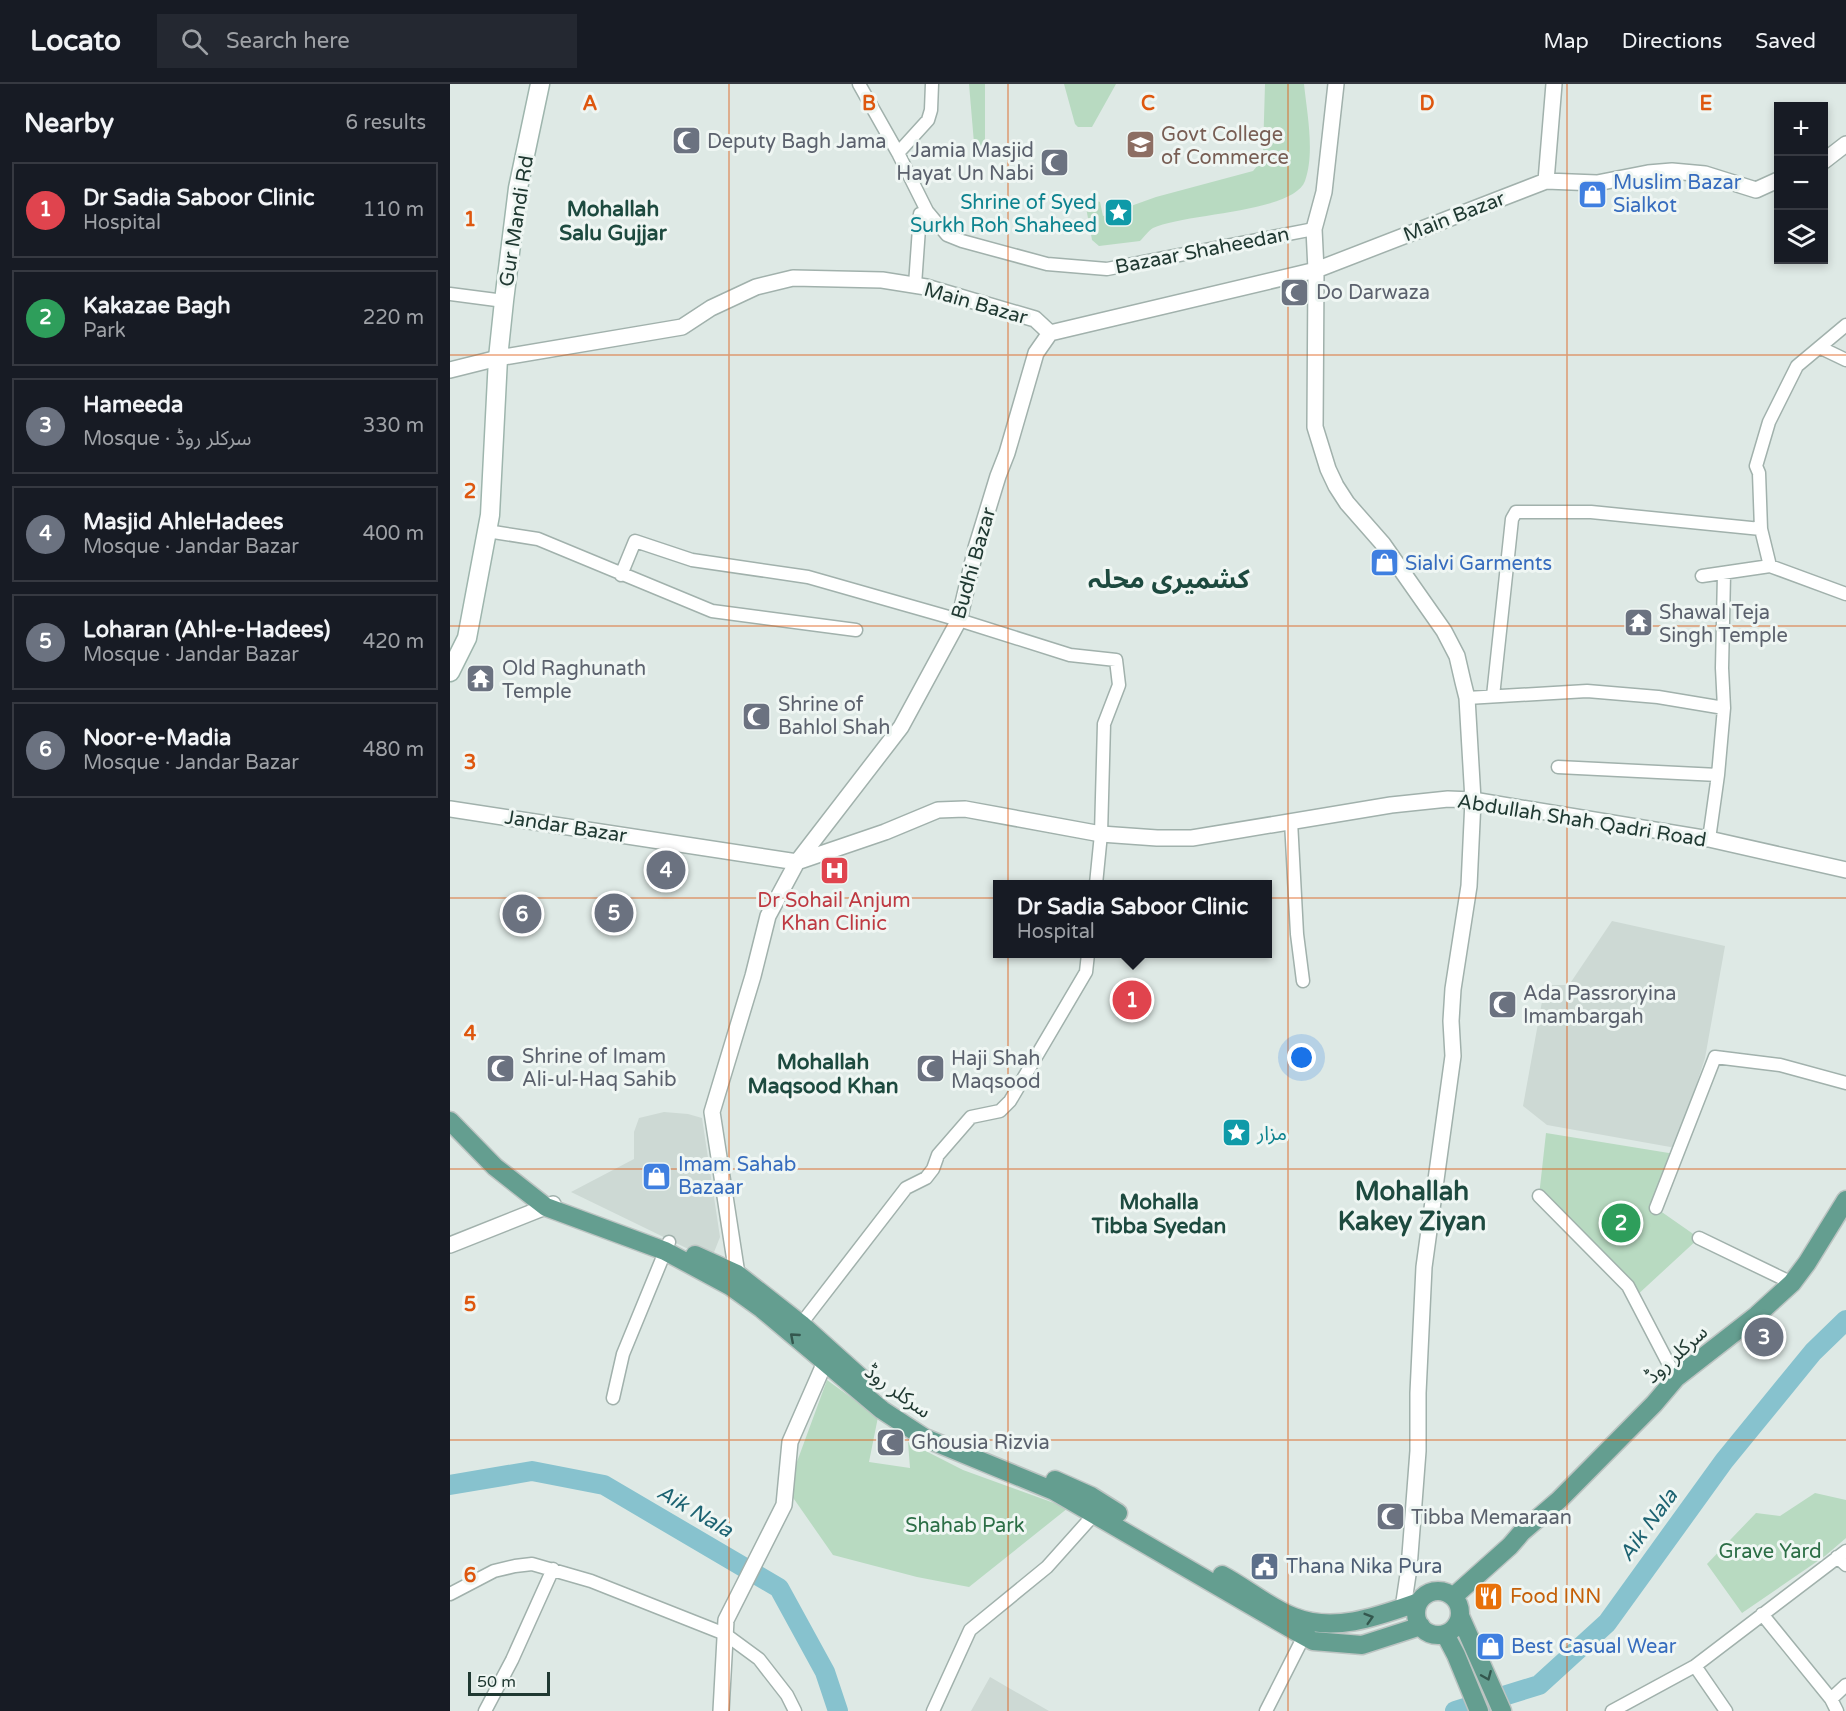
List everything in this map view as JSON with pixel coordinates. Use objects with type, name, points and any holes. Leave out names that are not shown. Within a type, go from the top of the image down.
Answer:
[{"type":"main road","name":"Gur Mandi Rd","points":[[450,672],[467,638],[490,515],[498,358],[504,301],[518,189],[540,84]]},
{"type":"main road","name":"سرکلر روڈ","points":[[450,1121],[495,1167],[531,1194],[551,1204],[635,1228],[729,1286],[887,1401],[929,1428],[1091,1496],[1099,1509],[1260,1612],[1312,1641],[1362,1645],[1421,1626]]},
{"type":"main road","name":"سرکلر روڈ","points":[[1446,1594],[1510,1546],[1654,1404],[1676,1378],[1757,1315],[1792,1283],[1846,1200]]},
{"type":"main road","name":"سرکلر روڈ","points":[[667,1247],[737,1274],[801,1324],[827,1357]]},
{"type":"main road","name":"سرکلر روڈ","points":[[1099,1509],[1291,1616],[1310,1622],[1330,1625],[1359,1621],[1411,1605]]},
{"type":"main road","points":[[1460,1616],[1453,1628],[1445,1634],[1432,1634],[1421,1626],[1411,1605],[1427,1594],[1446,1594],[1458,1602],[1460,1616],[1502,1711]]},
{"type":"main road","points":[[1342,1644],[1343,1623]]},
{"type":"main road","points":[[1445,1634],[1479,1711]]},
{"type":"street","name":"Bazaar Shaheedan","points":[[859,84],[898,153],[927,211],[947,235],[962,241],[1047,264],[1107,269],[1314,229]]},
{"type":"street","points":[[898,153],[928,120],[931,110],[932,84]]},
{"type":"street","points":[[1336,84],[1324,192],[1314,229],[1315,427],[1328,469],[1347,503],[1383,544],[1444,631],[1457,656],[1467,699],[1473,800],[1469,886],[1453,989],[1451,1021],[1453,1056],[1424,1267],[1417,1462],[1409,1568],[1411,1605]]},
{"type":"street","points":[[1554,84],[1546,181],[1597,183],[1648,173],[1672,171],[1705,174],[1756,190],[1774,182]]},
{"type":"street","points":[[1828,158],[1846,144]]},
{"type":"street","name":"Main Bazar","points":[[450,370],[498,358],[682,327],[711,308],[756,287],[793,278],[882,280],[915,285],[1035,319],[1050,333],[1316,270],[1546,181]]},
{"type":"street","points":[[915,285],[920,214],[927,211]]},
{"type":"street","points":[[450,294],[504,301]]},
{"type":"street","points":[[1770,566],[1761,529],[1759,473],[1756,466],[1769,422],[1797,366],[1846,325]]},
{"type":"street","name":"Budhi Bazar","points":[[737,1274],[712,1112],[753,976],[768,916],[797,862],[901,727],[959,620],[976,548],[1036,353],[1050,333]]},
{"type":"street","points":[[1821,348],[1846,360]]},
{"type":"street","points":[[1493,696],[1512,519],[1516,512],[1591,513],[1761,529]]},
{"type":"street","points":[[487,531],[538,539],[712,611],[856,630]]},
{"type":"street","points":[[621,575],[635,541],[692,560],[808,577],[959,620],[1070,655],[1116,660],[1119,685],[1104,724],[1101,834],[1096,880]]},
{"type":"street","points":[[1702,576],[1770,566],[1846,594]]},
{"type":"street","points":[[1709,838],[1724,708],[1722,668],[1724,573]]},
{"type":"street","points":[[1467,699],[1587,691],[1658,697],[1724,708]]},
{"type":"street","points":[[1558,767],[1718,775]]},
{"type":"street","name":"Abdullah Shah Qadri Road","points":[[1101,834],[1192,838],[1416,802],[1473,800],[1709,838],[1846,870]]},
{"type":"street","name":"Jandar Bazar","points":[[450,808],[797,862],[885,832],[938,810],[965,809],[1101,834]]},
{"type":"street","points":[[1291,821],[1297,934],[1303,981]]},
{"type":"street","points":[[801,1324],[906,1188],[926,1178],[933,1169],[938,1155],[971,1117],[1000,1111],[1010,1101],[1086,972],[1088,958]]},
{"type":"street","points":[[1656,1208],[1714,1057],[1780,1065],[1846,1083]]},
{"type":"street","points":[[1539,1196],[1628,1286],[1676,1378]]},
{"type":"street","points":[[450,1245],[551,1204]]},
{"type":"street","points":[[1699,1238],[1792,1283]]},
{"type":"street","points":[[613,1398],[623,1354],[667,1247]]},
{"type":"street","points":[[721,1711],[726,1627],[784,1505],[790,1442],[827,1357]]},
{"type":"street","points":[[933,1711],[970,1630],[1047,1567],[1099,1509]]},
{"type":"street","points":[[1611,1711],[1695,1666],[1762,1614],[1843,1558]]},
{"type":"street","points":[[450,1594],[494,1571],[532,1564],[591,1581],[726,1627],[759,1659],[787,1695],[795,1711]]},
{"type":"street","points":[[485,1711],[512,1660],[553,1569]]},
{"type":"street","points":[[1762,1614],[1831,1699],[1837,1711]]},
{"type":"street","points":[[1266,1711],[1304,1636]]},
{"type":"street","points":[[1695,1666],[1726,1711]]},
{"type":"street","points":[[1831,1699],[1846,1685]]},
{"type":"shaded area","points":[[1612,921],[1725,946],[1705,1058],[1676,1148],[1547,1125],[1523,1106],[1545,985],[1569,985]]},
{"type":"shaded area","name":"Imam Sahab Bazaar","points":[[664,1112],[702,1118],[720,1237],[711,1260],[571,1192],[634,1159],[634,1132],[639,1118]]},
{"type":"shaded area","points":[[990,1677],[1049,1711],[971,1711]]},
{"type":"green space","points":[[969,84],[985,84],[985,154],[980,158],[974,143]]},
{"type":"green space","points":[[1064,84],[1116,84],[1092,127],[1078,127],[1075,124]]},
{"type":"green space","points":[[1265,84],[1304,84],[1309,158],[1305,181],[1296,192],[1281,200],[1260,206],[1168,223],[1153,228],[1140,241],[1099,246],[1092,240],[1085,202],[1093,200],[1100,202],[1103,216],[1156,197],[1253,171],[1259,164],[1263,153]]},
{"type":"green space","points":[[1546,1133],[1675,1154],[1656,1208],[1699,1238],[1634,1298],[1539,1196]]},
{"type":"green space","name":"Shahab Park","points":[[827,1380],[878,1417],[869,1462],[910,1468],[908,1442],[963,1470],[1068,1508],[969,1587],[917,1577],[833,1555],[787,1489]]},
{"type":"green space","name":"Grave Yard","points":[[1815,1493],[1846,1500],[1846,1538],[1825,1556],[1742,1613],[1707,1564],[1756,1513],[1780,1516]]},
{"type":"waterway","name":"Aik Nala","points":[[1455,1711],[1539,1685],[1607,1623],[1724,1461],[1813,1352],[1846,1320]]},
{"type":"waterway","name":"Aik Nala","points":[[450,1485],[532,1471],[604,1485],[779,1588],[825,1672],[838,1711]]},
{"type":"place","name":"Deputy Bagh Jama","points":[[686,141]]},
{"type":"place","name":"Govt College of Commerce","points":[[1140,145]]},
{"type":"place","name":"Jamia Masjid Hayat Un Nabi","points":[[1055,162]]},
{"type":"place","name":"Muslim Bazar Sialkot","points":[[1592,194]]},
{"type":"place","name":"Shrine of Syed Surkh Roh Shaheed","points":[[1118,213]]},
{"type":"place","name":"Do Darwaza","points":[[1295,292]]},
{"type":"place","name":"Sialvi Garments","points":[[1384,563]]},
{"type":"place","name":"Shawal Teja Singh Temple","points":[[1638,623]]},
{"type":"place","name":"Old Raghunath Temple","points":[[481,679]]},
{"type":"place","name":"Shrine of Bahlol Shah","points":[[757,716]]},
{"type":"place","name":"Masjid AhleHadees","points":[[666,870]]},
{"type":"place","name":"Dr Sohail Anjum Khan Clinic","points":[[834,870]]},
{"type":"place","name":"Loharan (Ahl-e-Hadees)","points":[[614,913]]},
{"type":"place","name":"Noor-e-Madia","points":[[522,914]]},
{"type":"place","name":"Dr Sadia Saboor Clinic","points":[[1132,1000]]},
{"type":"place","name":"Ada Passroryina Imambargah","points":[[1502,1004]]},
{"type":"place","name":"Shrine of Imam Ali-ul-Haq Sahib","points":[[501,1068]]},
{"type":"place","name":"Haji Shah Maqsood","points":[[930,1069]]},
{"type":"place","name":"مزار","points":[[1236,1133]]},
{"type":"place","name":"Imam Sahab Bazaar","points":[[657,1176]]},
{"type":"place","name":"Kakazae Bagh","points":[[1621,1223]]},
{"type":"place","name":"Hameeda","points":[[1764,1337]]},
{"type":"place","name":"Ghousia Rizvia","points":[[890,1442]]},
{"type":"place","name":"Tibba Memaraan","points":[[1390,1517]]},
{"type":"place","name":"Thana Nika Pura","points":[[1265,1566]]},
{"type":"place","name":"Food INN","points":[[1489,1596]]},
{"type":"place","name":"Best Casual Wear","points":[[1490,1646]]},
{"type":"district","name":"Mohallah Salu Gujjar","points":[[613,221]]},
{"type":"district","name":"کشمیری محلہ","points":[[1169,579]]},
{"type":"district","name":"Mohallah Maqsood Khan","points":[[823,1074]]},
{"type":"district","name":"Mohallah Kakey Ziyan","points":[[1412,1206]]},
{"type":"district","name":"Mohalla Tibba Syedan","points":[[1159,1214]]}]
